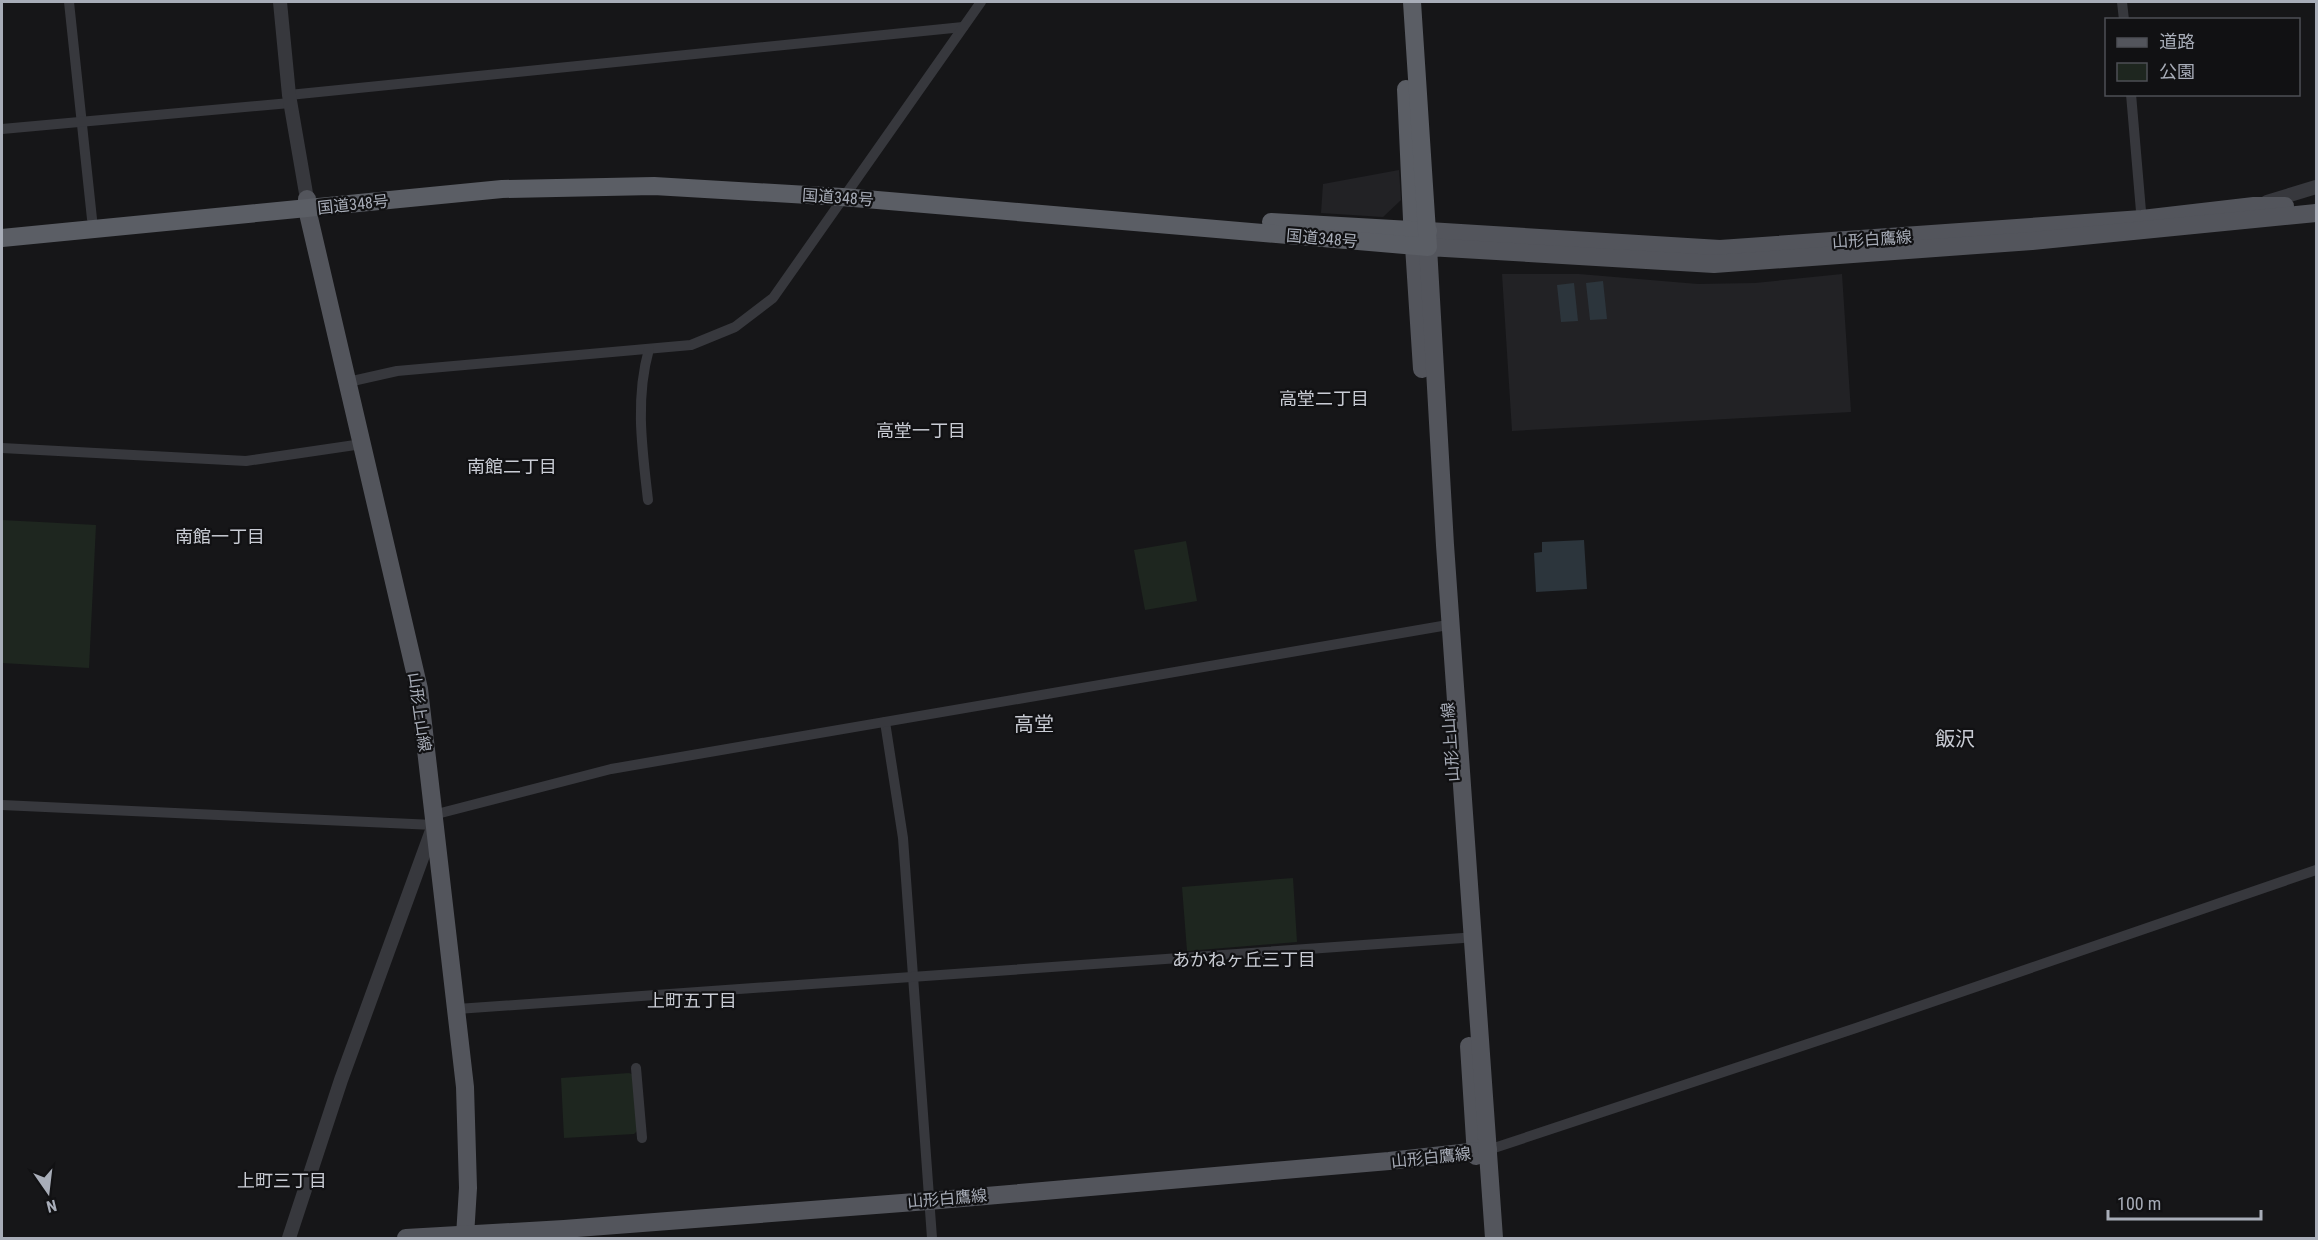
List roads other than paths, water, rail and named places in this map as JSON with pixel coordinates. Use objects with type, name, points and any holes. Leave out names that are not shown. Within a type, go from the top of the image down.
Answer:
[{"type":"highway","points":[[1401,2],[1420,238]]},
{"type":"highway","points":[[1412,2],[1420,238]]},
{"type":"highway","name":"国道348号","points":[[2,229],[92,219],[502,189],[630,186],[845,193],[1420,238]]},
{"type":"highway","name":"国道348号","points":[[2,238],[307,204]]},
{"type":"main road","name":"山形上山線","points":[[307,204],[419,689],[465,1087],[468,1188],[465,1237]]},
{"type":"main road","name":"山形白鷹線","points":[[2143,225],[2253,206],[2316,206]]},
{"type":"main road","name":"山形白鷹線","points":[[1420,238],[1714,264],[2143,225],[2316,213]]},
{"type":"main road","name":"山形上山線","points":[[1420,238],[1442,626],[1463,938],[1482,1152],[1494,1239]]},
{"type":"main road","name":"山形上山線","points":[[1420,238],[1445,545],[1482,1152],[1482,1239]]},
{"type":"main road","name":"山形白鷹線","points":[[406,1239],[465,1237],[928,1201],[1482,1152]]},
{"type":"street","points":[[69,2],[92,219]]},
{"type":"street","points":[[280,2],[290,99],[307,204]]},
{"type":"street","points":[[348,382],[397,371],[691,345],[722,334],[754,314],[773,297],[792,274],[845,193],[981,2]]},
{"type":"street","points":[[2122,2],[2124,18]]},
{"type":"street","points":[[2,129],[963,27]]},
{"type":"street","points":[[2131,96],[2143,225]]},
{"type":"street","points":[[2253,206],[2316,187]]},
{"type":"street","points":[[648,500],[640,402],[643,371],[649,349]]},
{"type":"street","points":[[2,448],[246,461],[362,444]]},
{"type":"street","points":[[2,805],[433,820],[611,770],[1442,626]]},
{"type":"street","points":[[885,722],[903,838],[932,1239]]},
{"type":"street","points":[[289,1239],[341,1080],[433,820]]},
{"type":"street","points":[[1482,1152],[1867,1024],[2316,870]]},
{"type":"street","points":[[457,1009],[1463,938]]},
{"type":"street","points":[[636,1068],[642,1138]]},
{"type":"district","name":"高堂二丁目","points":[[1324,399]]},
{"type":"district","name":"高堂一丁目","points":[[921,431]]},
{"type":"district","name":"南館二丁目","points":[[512,467]]},
{"type":"district","name":"南館一丁目","points":[[220,537]]},
{"type":"district","name":"高堂","points":[[1034,724]]},
{"type":"district","name":"飯沢","points":[[1955,739]]},
{"type":"district","name":"あかねヶ丘三丁目","points":[[1244,960]]},
{"type":"district","name":"上町五丁目","points":[[692,1001]]},
{"type":"district","name":"上町三丁目","points":[[282,1181]]}]
